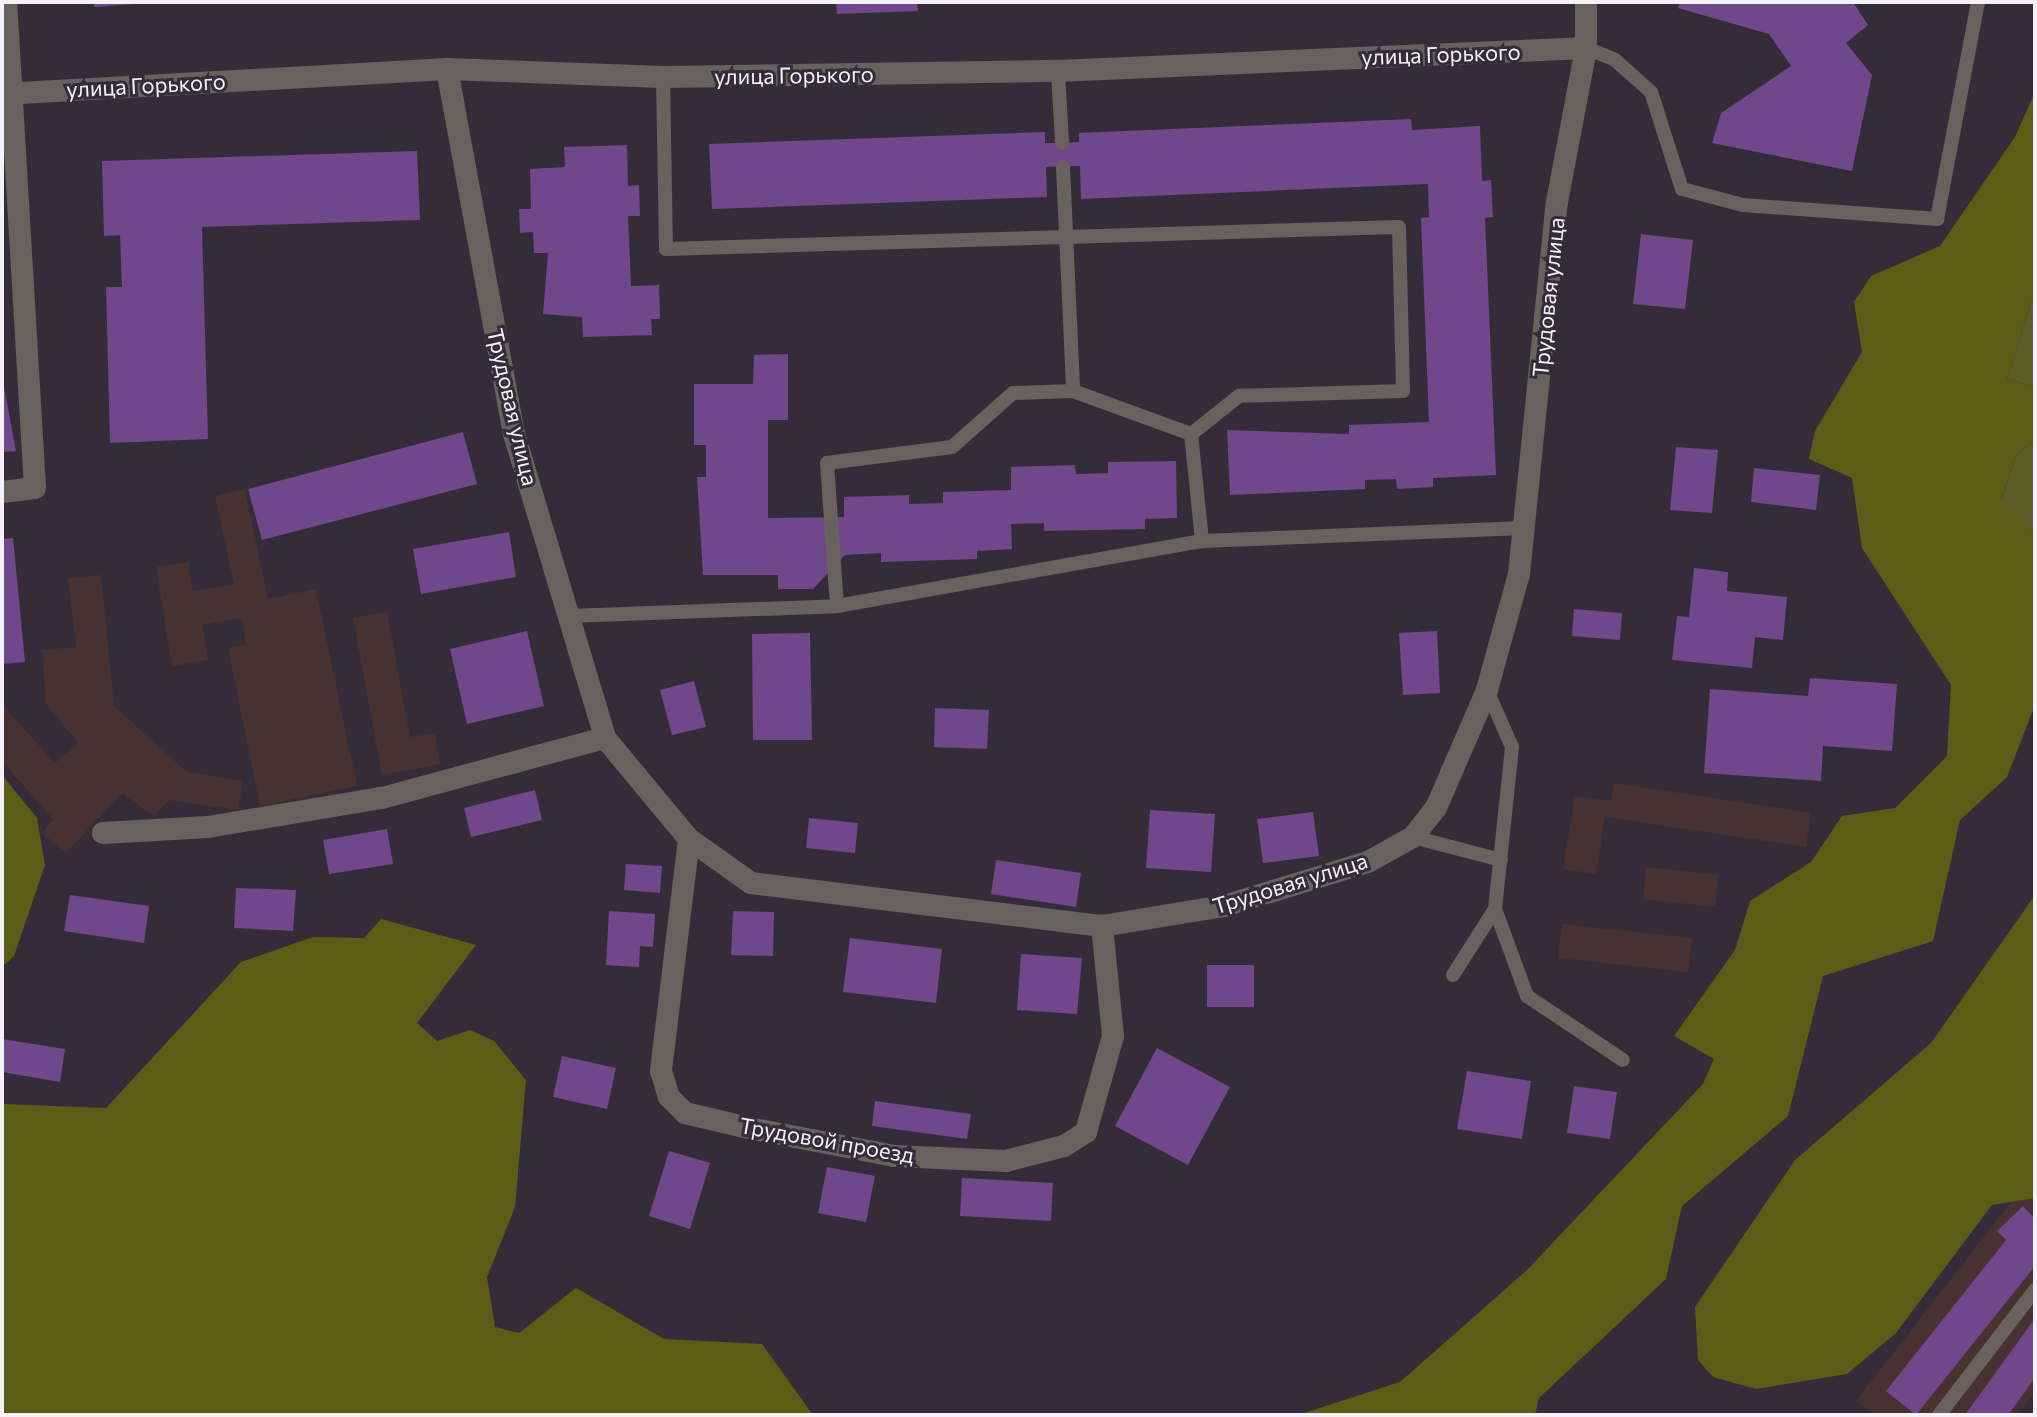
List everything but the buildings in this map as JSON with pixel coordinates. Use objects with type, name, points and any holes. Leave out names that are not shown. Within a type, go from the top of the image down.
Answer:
[{"type":"street","points":[[2,492],[35,488],[6,93],[6,2]]},
{"type":"street","name":"Трудовая улица","points":[[447,69],[514,434],[605,738],[689,839],[751,883],[1102,926],[1224,906],[1368,862],[1413,837],[1436,808],[1487,690],[1524,528],[1557,202],[1586,48],[1586,2]]},
{"type":"street","name":"улица Горького","points":[[6,93],[447,69],[663,77],[1058,71],[1586,48]]},
{"type":"street","points":[[103,833],[208,827],[382,798],[605,738]]},
{"type":"street","name":"Трудовой проезд","points":[[689,839],[661,1071],[669,1097],[685,1113],[744,1127],[894,1156],[1006,1161],[1064,1146],[1086,1132],[1113,1036],[1102,926]]},
{"type":"lane","points":[[1586,48],[1615,60],[1651,92],[1682,189],[1743,205],[1937,219],[1978,2]]},
{"type":"lane","points":[[1058,71],[1062,143]]},
{"type":"lane","points":[[663,77],[666,249],[1399,227],[1403,391],[1239,396],[1191,434]]},
{"type":"lane","points":[[1063,167],[1073,391]]},
{"type":"lane","points":[[837,606],[827,463],[952,447],[1013,393],[1073,391],[1191,434]]},
{"type":"lane","points":[[1191,434],[1202,541]]},
{"type":"lane","points":[[569,616],[837,606],[1202,541],[1524,528]]},
{"type":"lane","points":[[1453,975],[1495,909],[1501,860],[1512,747],[1487,690]]},
{"type":"lane","points":[[1413,837],[1501,860]]},
{"type":"lane","points":[[1495,909],[1527,996],[1623,1060]]},
{"type":"lane","points":[[1939,1415],[2035,1290]]},
{"type":"shaded area","points":[[2035,92],[2035,289],[2007,379],[2035,387],[2035,439],[2015,457],[2001,500],[2035,534],[2035,705],[2007,777],[1960,820],[1933,941],[1823,976],[1788,1116],[1682,1206],[1666,1279],[1539,1398],[1535,1415],[1298,1415],[1400,1382],[1527,1270],[1703,1084],[1714,1059],[1674,1036],[1735,950],[1750,901],[1811,862],[1842,816],[1895,808],[1947,756],[1951,685],[1862,548],[1852,478],[1809,459],[1815,431],[1862,352],[1854,302],[1871,276],[1940,246],[2015,137]]},
{"type":"shaded area","points":[[245,489],[268,599],[316,589],[357,786],[260,806],[228,648],[246,644],[241,618],[203,625],[208,660],[172,666],[156,567],[188,562],[193,591],[234,585],[215,496]]},
{"type":"shaded area","points":[[101,575],[114,706],[187,772],[243,781],[238,810],[169,800],[154,816],[122,793],[66,853],[42,833],[53,819],[2,761],[2,692],[5,708],[55,763],[78,743],[46,704],[42,650],[76,647],[68,578]]},
{"type":"shaded area","points":[[387,612],[410,737],[435,733],[440,764],[382,775],[353,618]]},
{"type":"shaded area","points":[[2,775],[37,818],[45,865],[14,956],[2,967]]},
{"type":"shaded area","points":[[1615,783],[1811,813],[1806,847],[1605,817],[1596,874],[1563,869],[1575,796],[1611,801]]},
{"type":"shaded area","points":[[1646,867],[1719,875],[1715,907],[1643,899]]},
{"type":"shaded area","points":[[2035,895],[2035,1198],[1992,1205],[1896,1333],[1847,1374],[1756,1389],[1713,1377],[1698,1360],[1695,1307],[1795,1160],[1931,1043]]},
{"type":"shaded area","points":[[381,919],[476,945],[417,1023],[437,1041],[470,1030],[494,1041],[526,1080],[515,1207],[487,1277],[495,1327],[519,1333],[576,1288],[664,1339],[762,1344],[813,1415],[2,1415],[2,1104],[106,1108],[241,962],[313,937],[364,938]]},
{"type":"shaded area","points":[[1562,924],[1692,938],[1688,972],[1558,958]]},
{"type":"shaded area","points":[[2022,1188],[2035,1199],[2035,1392],[2017,1415],[1876,1415],[1856,1401]]},
{"type":"green space","points":[[2035,289],[2035,387],[2007,379]]},
{"type":"green space","points":[[2035,439],[2035,534],[2001,501],[2015,457]]}]
